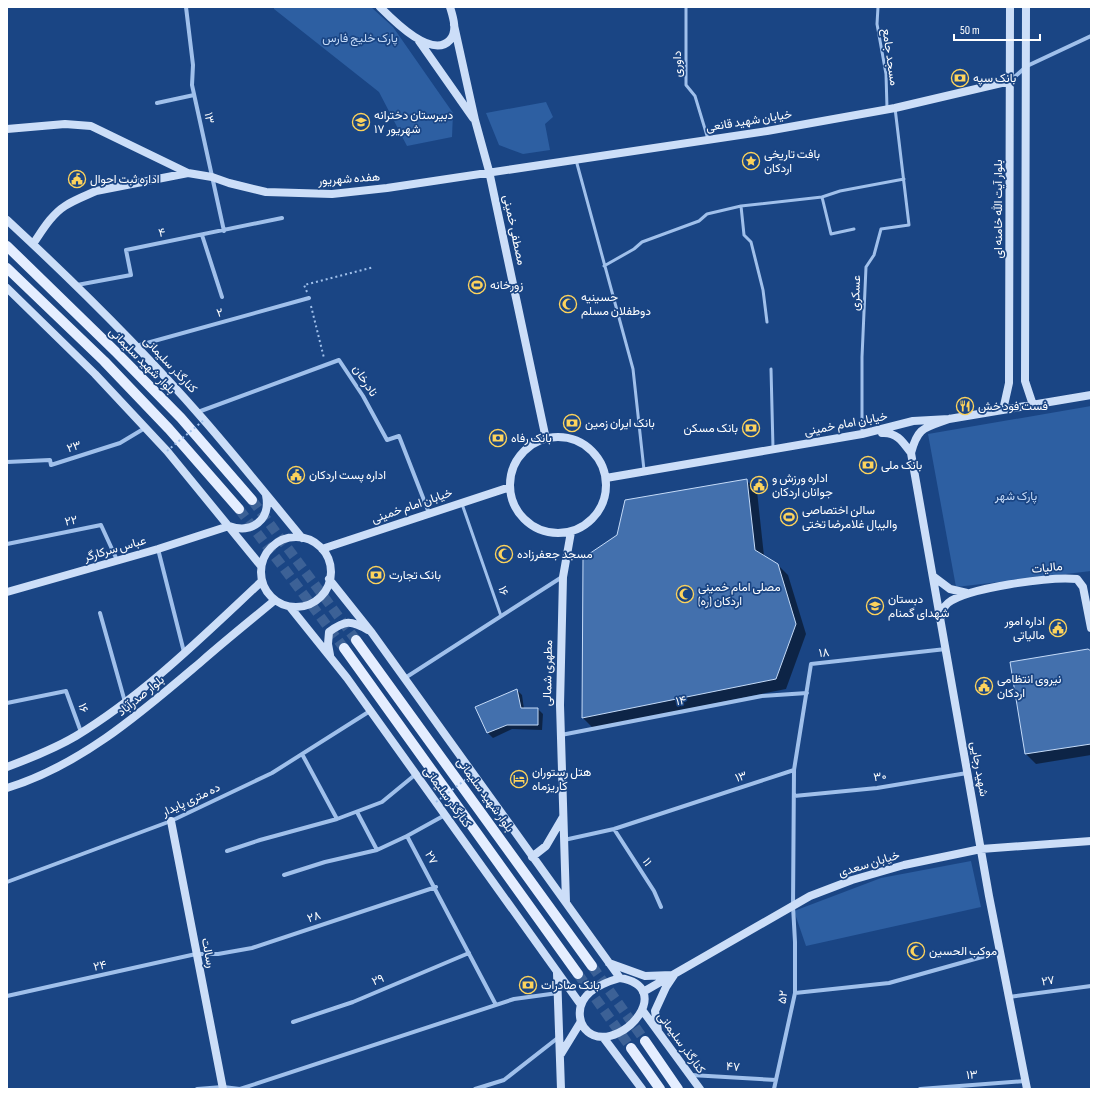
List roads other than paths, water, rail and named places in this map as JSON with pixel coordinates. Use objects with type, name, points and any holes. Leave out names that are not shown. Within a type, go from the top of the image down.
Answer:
[{"type":"main road","points":[[380,7],[417,40],[439,46],[444,45],[452,37],[454,25]]},
{"type":"main road","name":"مصطفی خمینی","points":[[450,7],[475,120],[490,171],[546,439]]},
{"type":"main road","name":"بلوار آیت الله خامنه ای","points":[[1003,410],[1009,383],[1010,7]]},
{"type":"main road","points":[[1026,7],[1025,381],[1033,405]]},
{"type":"main road","name":"مصطفی خمینی","points":[[417,40],[475,120]]},
{"type":"main road","name":"خیابان شهید قانعی","points":[[490,171],[708,139],[887,110],[1010,80]]},
{"type":"main road","name":"هفده شهریور","points":[[7,129],[65,124],[91,126],[188,173],[212,177],[229,183],[266,192],[332,194],[387,188],[490,171]]},
{"type":"main road","name":"هفده شهریور","points":[[33,244],[47,224],[64,206],[82,197],[96,191],[188,173]]},
{"type":"main road","name":"کنارگذر سلیمانی","points":[[7,220],[77,286],[198,412],[302,538]]},
{"type":"main road","name":"بلوار شهید سلیمانی","points":[[7,246],[116,352],[181,418],[252,500]]},
{"type":"main road","points":[[7,268],[104,361],[159,417],[239,509]]},
{"type":"main road","points":[[7,288],[95,374],[145,428],[166,451],[261,566]]},
{"type":"main road","name":"خیابان امام خمینی","points":[[606,478],[872,433],[912,421],[949,419],[1091,396]]},
{"type":"main road","points":[[911,453],[916,437],[924,429],[949,419]]},
{"type":"main road","points":[[872,433],[891,432],[901,439],[911,453]]},
{"type":"main road","points":[[562,437],[578,441],[587,447],[601,463],[606,478],[606,492],[602,506],[594,517],[584,526],[571,532],[556,533],[542,530],[530,524],[520,514],[513,501],[510,487],[512,471],[520,457],[531,446],[546,439],[562,437]]},
{"type":"main road","name":"شهید رجایی","points":[[911,453],[981,849],[1026,1085]]},
{"type":"main road","name":"خیابان امام خمینی","points":[[322,550],[461,502],[510,487]]},
{"type":"main road","points":[[229,526],[237,529],[246,528],[255,525],[262,520],[266,512],[266,494]]},
{"type":"main road","name":"عباس سرکارگر","points":[[7,592],[158,549],[229,526]]},
{"type":"main road","name":"مطهری شمالی","points":[[566,903],[560,735],[563,577],[571,532]]},
{"type":"main road","points":[[291,538],[302,538],[313,542],[322,550],[330,566],[330,579],[328,586],[321,596],[312,603],[301,607],[290,607],[275,600],[267,592],[262,581],[261,566],[265,555],[272,547],[281,541],[291,538]]},
{"type":"main road","points":[[934,577],[950,589],[968,593]]},
{"type":"main road","points":[[330,579],[372,633],[620,978]]},
{"type":"main road","name":"مالیات","points":[[968,593],[1048,579],[1077,579],[1083,587],[1091,628]]},
{"type":"main road","name":"بلوار صدرآباد","points":[[7,767],[40,754],[81,732],[125,703],[262,581]]},
{"type":"main road","points":[[940,618],[943,608],[948,603],[968,593]]},
{"type":"main road","name":"بلوار صدرآباد","points":[[7,788],[49,772],[85,752],[131,720],[275,600]]},
{"type":"main road","name":"کنارگذر سلیمانی","points":[[290,607],[330,656],[370,710],[581,1005]]},
{"type":"main road","points":[[330,656],[328,644],[329,632],[340,624],[355,623],[372,633]]},
{"type":"main road","name":"بلوار شهید سلیمانی","points":[[356,640],[592,966]]},
{"type":"main road","points":[[344,648],[578,974]]},
{"type":"main road","points":[[532,857],[546,846],[563,816]]},
{"type":"main road","name":"رسالت","points":[[171,821],[223,1088]]},
{"type":"main road","name":"خیابان سعدی","points":[[643,992],[810,896],[852,880],[904,865],[981,849],[1091,841]]},
{"type":"main road","points":[[608,962],[645,976],[674,974]]},
{"type":"main road","points":[[557,972],[561,1089]]},
{"type":"main road","points":[[658,1032],[655,1011],[674,974]]},
{"type":"main road","points":[[560,1055],[580,1023],[581,1005],[587,995],[607,981],[620,978],[630,980],[638,984],[643,992],[645,1002],[643,1011],[635,1022],[624,1029],[603,1037]]},
{"type":"main road","name":"کنارگذر سلیمانی","points":[[643,1011],[700,1089]]},
{"type":"main road","points":[[580,1023],[585,1031],[603,1037],[642,1089]]},
{"type":"main road","points":[[645,1041],[678,1089]]},
{"type":"main road","points":[[631,1048],[660,1089]]},
{"type":"street","name":"۱۳","points":[[186,7],[193,65],[192,85],[224,231]]},
{"type":"street","points":[[1010,80],[1027,66],[1091,36]]},
{"type":"street","points":[[157,103],[194,95]]},
{"type":"street","name":"۴","points":[[77,286],[131,274],[126,250],[282,218]]},
{"type":"street","points":[[202,235],[222,297]]},
{"type":"street","name":"۲","points":[[136,346],[309,298]]},
{"type":"street","name":"نادرخان","points":[[198,412],[339,360],[363,396],[387,440],[399,436],[430,513]]},
{"type":"street","name":"۲۳","points":[[7,462],[50,460],[51,465],[120,443],[145,428]]},
{"type":"street","name":"۲۲","points":[[7,544],[101,525],[117,561]]},
{"type":"street","points":[[158,549],[184,652]]},
{"type":"street","name":"۱۶","points":[[501,616],[563,577]]},
{"type":"street","points":[[100,613],[125,703]]},
{"type":"street","points":[[404,678],[501,616]]},
{"type":"street","name":"۱۸","points":[[794,770],[811,664],[946,648]]},
{"type":"street","name":"۱۶","points":[[7,703],[66,691],[81,732]]},
{"type":"street","name":"۱۴","points":[[560,735],[755,697],[807,692]]},
{"type":"street","name":"ده متری پایدار","points":[[7,882],[171,821],[272,773],[370,710]]},
{"type":"street","points":[[302,754],[337,819]]},
{"type":"street","name":"۱۳","points":[[564,840],[614,829],[794,770]]},
{"type":"street","points":[[792,906],[794,770]]},
{"type":"street","name":"۳۰","points":[[794,796],[877,788],[968,773]]},
{"type":"street","points":[[227,851],[260,840],[337,819],[382,802],[416,774]]},
{"type":"street","points":[[357,812],[377,850]]},
{"type":"street","points":[[284,875],[325,862],[377,850],[407,836],[445,814]]},
{"type":"street","name":"۱۱","points":[[614,829],[654,891],[661,906]]},
{"type":"street","name":"۲۷","points":[[407,836],[436,888],[496,1005]]},
{"type":"street","name":"۲۸","points":[[196,954],[218,954],[252,948],[436,888]]},
{"type":"street","name":"۵۲","points":[[774,1089],[795,993],[795,942],[792,906]]},
{"type":"street","points":[[795,993],[889,983],[1000,952]]},
{"type":"street","name":"۲۹","points":[[293,1022],[353,1002],[470,953]]},
{"type":"street","name":"۲۴","points":[[7,996],[196,954]]},
{"type":"street","name":"۲۷","points":[[1008,997],[1091,986]]},
{"type":"street","points":[[197,1089],[240,1089],[514,999],[558,993]]},
{"type":"street","points":[[475,1089],[504,1080],[560,1037]]},
{"type":"street","name":"۴۷","points":[[689,1074],[776,1080]]},
{"type":"street","name":"۱۳","points":[[920,1089],[1026,1085]]},
{"type":"lane","name":"داوری","points":[[686,7],[686,85],[695,96],[708,139]]},
{"type":"lane","name":"مسجد جامع","points":[[878,7],[877,24],[886,74],[887,110]]},
{"type":"lane","name":"عسکری","points":[[862,434],[862,357],[866,267],[874,255],[881,229],[909,225],[895,108]]},
{"type":"lane","points":[[576,158],[632,369],[644,472]]},
{"type":"lane","points":[[604,266],[634,249],[642,242],[698,221],[707,214],[740,206],[822,197],[840,191],[904,179]]},
{"type":"lane","points":[[822,197],[831,234],[854,229]]},
{"type":"lane","points":[[740,206],[744,236],[751,242],[763,290],[767,322]]},
{"type":"lane","points":[[771,369],[773,450]]},
{"type":"lane","name":"۱۶","points":[[461,502],[501,616]]},
{"type":"tunnel","points":[[252,500],[356,640]]},
{"type":"tunnel","points":[[239,509],[344,648]]},
{"type":"tunnel","points":[[592,966],[645,1041]]},
{"type":"tunnel","points":[[578,974],[631,1048]]},
{"type":"place","name":"بانک سپه","points":[[960,78]]},
{"type":"place","name":"دبیرستان دخترانه ۱۷ شهریور","points":[[361,122]]},
{"type":"place","name":"بافت تاریخی اردکان","points":[[751,161]]},
{"type":"place","name":"اداره ثبت احوال","points":[[77,179]]},
{"type":"place","name":"زورخانه","points":[[477,285]]},
{"type":"place","name":"حسینیه دوطفلان مسلم","points":[[568,304]]},
{"type":"place","name":"فست فود خش","points":[[965,406]]},
{"type":"place","name":"بانک ایران زمین","points":[[572,423]]},
{"type":"place","name":"بانک مسکن","points":[[751,428]]},
{"type":"place","name":"بانک رفاه","points":[[498,438]]},
{"type":"place","name":"بانک ملی","points":[[868,465]]},
{"type":"place","name":"اداره پست اردکان","points":[[296,475]]},
{"type":"place","name":"اداره ورزش و جوانان اردکان","points":[[759,485]]},
{"type":"place","name":"سالن اختصاصی والیبال غلامرضا تختی","points":[[789,517]]},
{"type":"place","name":"مسجد جعفرزاده","points":[[504,554]]},
{"type":"place","name":"بانک تجارت","points":[[376,575]]},
{"type":"place","name":"مصلی امام خمینی (ره) اردکان","points":[[685,594]]},
{"type":"place","name":"دبستان شهدای گمنام","points":[[875,606]]},
{"type":"place","name":"اداره امور مالیاتی","points":[[1058,628]]},
{"type":"place","name":"نیروی انتظامی اردکان","points":[[984,686]]},
{"type":"place","name":"هتل رستوران کاریزماه","points":[[519,779]]},
{"type":"place","name":"موکب الحسین","points":[[916,951]]},
{"type":"place","name":"بانک صادرات","points":[[528,985]]},
{"type":"park label","name":"پارک خلیج فارس","points":[[360,38]]},
{"type":"park label","name":"پارک شهر","points":[[1016,496]]}]
